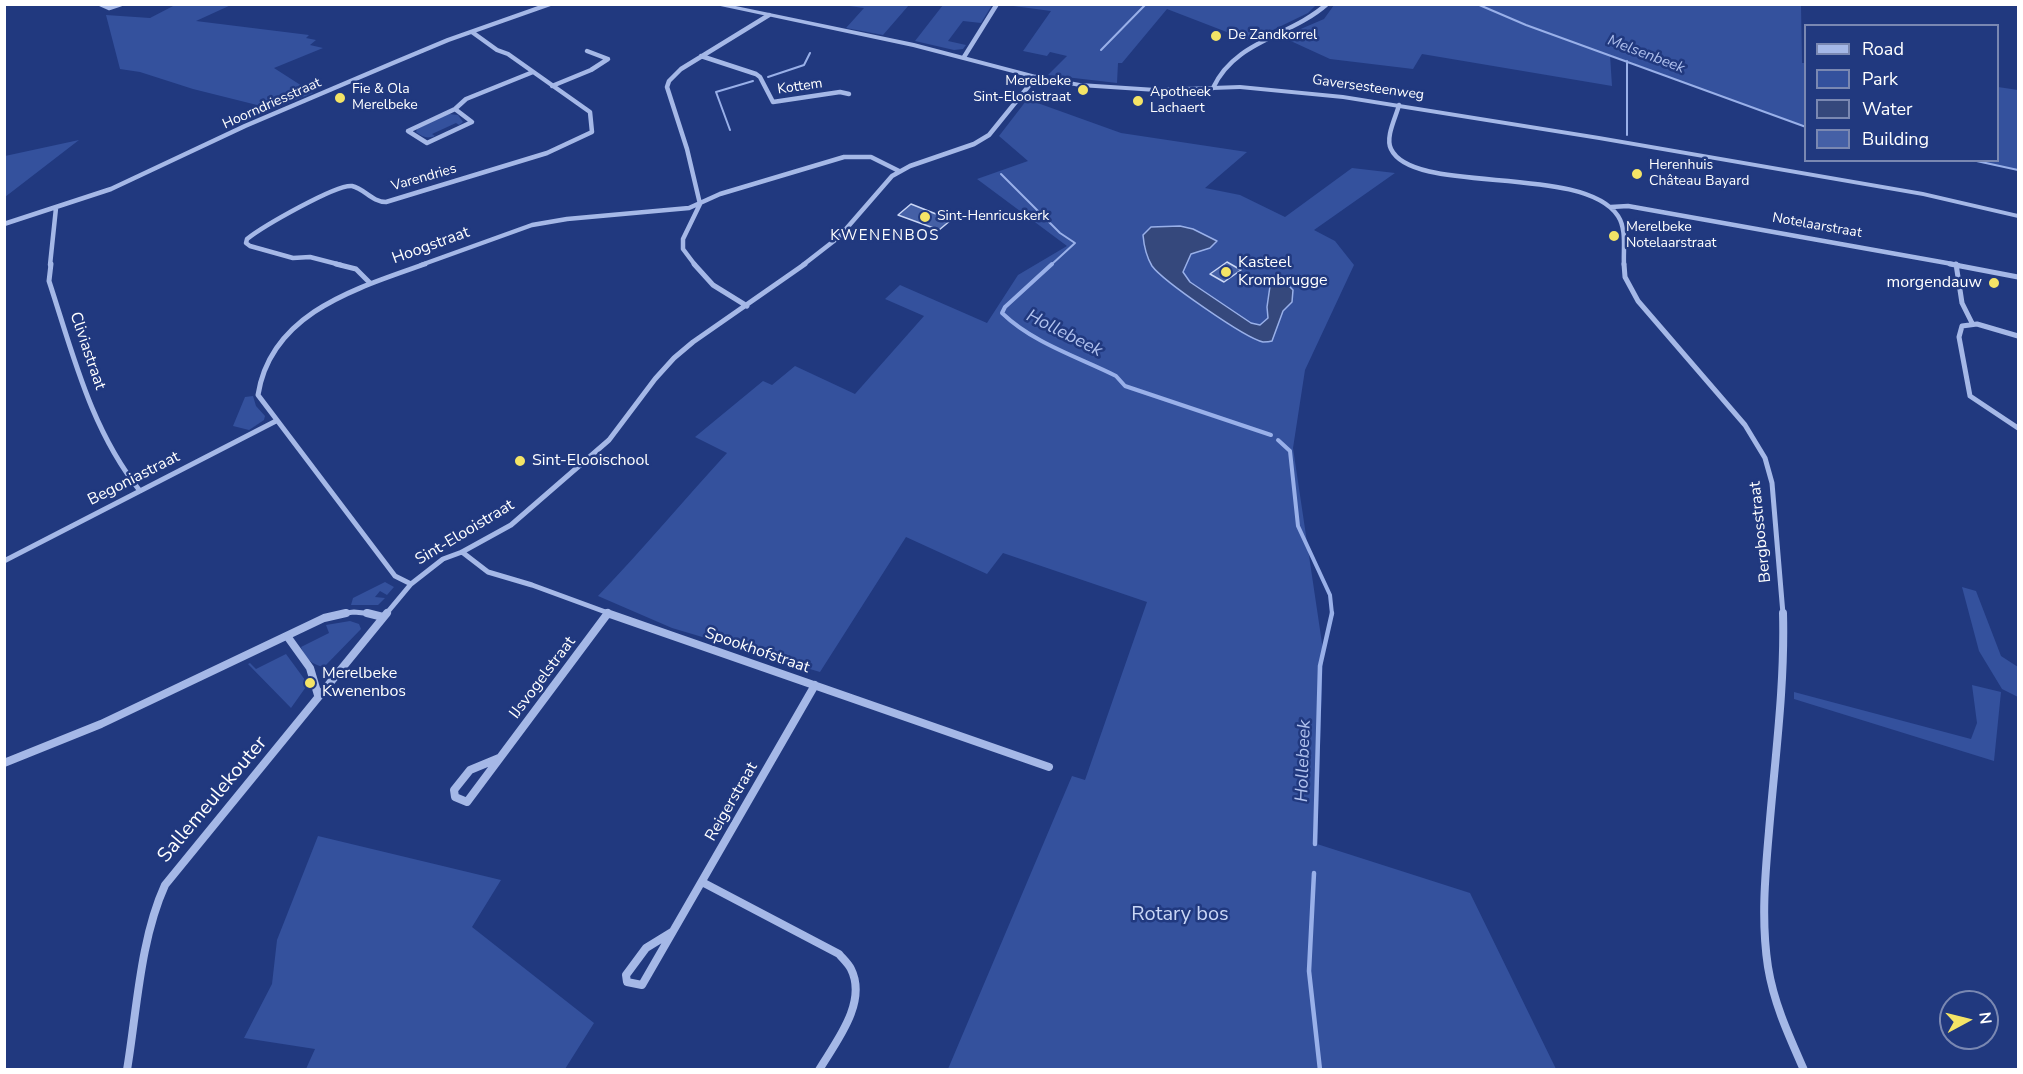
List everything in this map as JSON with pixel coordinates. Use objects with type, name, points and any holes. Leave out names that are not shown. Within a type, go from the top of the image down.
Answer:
[{"type":"street","points":[[100,4],[103,8],[109,8],[121,4]]},
{"type":"street","name":"Hoorndriesstraat","points":[[4,224],[127,182],[284,109],[472,32],[550,4]]},
{"type":"street","name":"Gaversesteenweg","points":[[714,4],[964,57],[1036,77],[1080,85],[1134,90],[1213,88],[1283,91],[1399,105],[1923,194],[2019,216]]},
{"type":"street","points":[[964,57],[997,4]]},
{"type":"street","points":[[1213,88],[1217,78],[1234,60],[1257,44],[1318,15],[1327,4]]},
{"type":"street","points":[[747,306],[713,285],[685,255],[683,239],[700,204],[687,149],[667,87],[674,74],[769,15]]},
{"type":"street","name":"Varendries","points":[[370,283],[356,269],[310,257],[293,258],[271,252],[250,246],[246,243],[247,239],[256,231],[294,210],[345,187],[356,188],[376,202],[386,202],[539,156],[592,132],[590,112],[472,32]]},
{"type":"street","points":[[552,86],[591,70],[608,59],[587,51]]},
{"type":"street","name":"Kottem","points":[[701,56],[756,74],[760,77],[773,102],[840,92],[849,94]]},
{"type":"street","points":[[455,109],[472,122],[427,143],[408,131],[455,109],[466,99],[533,72]]},
{"type":"street","name":"Sint-Elooistraat","points":[[383,617],[411,584],[443,559],[462,552],[511,525],[586,463],[609,440],[655,379],[674,358],[839,237],[885,183],[899,171],[982,140],[995,131],[1036,77]]},
{"type":"street","points":[[1399,105],[1390,144],[1391,151],[1397,159],[1406,165],[1441,173],[1565,189],[1586,195],[1610,207]]},
{"type":"street","name":"Hoogstraat","points":[[411,584],[395,576],[330,487],[287,431],[276,421],[258,395],[259,387],[283,338],[290,330],[326,304],[370,283],[532,225],[567,219],[689,208],[720,194],[844,157],[871,157],[899,171]]},
{"type":"street","name":"Notelaarstraat","points":[[1610,207],[1628,206],[2019,277]]},
{"type":"street","name":"Bergbosstraat","points":[[1610,207],[1623,223],[1624,266],[1628,284],[1644,307],[1745,425],[1765,458],[1772,483],[1784,650],[1766,863],[1764,929],[1767,968],[1779,1013],[1804,1070]]},
{"type":"street","name":"Cliviastraat","points":[[56,208],[58,227],[50,268],[50,281],[101,430],[121,468],[140,491]]},
{"type":"street","points":[[1956,264],[1962,307],[1972,323]]},
{"type":"street","points":[[2019,336],[1972,323],[1962,326],[1959,336],[1970,396],[2019,428]]},
{"type":"street","name":"Begoniastraat","points":[[4,561],[276,421]]},
{"type":"street","name":"Spookhofstraat","points":[[462,552],[488,572],[1049,767]]},
{"type":"street","points":[[4,764],[101,724],[340,612],[366,611],[383,617]]},
{"type":"street","name":"IJsvogelstraat","points":[[499,758],[470,771],[454,790],[455,797],[467,802],[608,613]]},
{"type":"street","name":"Sallemeulekouter","points":[[127,1070],[148,939],[156,905],[165,885],[383,617]]},
{"type":"street","points":[[287,636],[310,668],[318,695]]},
{"type":"street","name":"Reigerstraat","points":[[672,932],[646,948],[626,975],[627,982],[642,986],[815,685]]},
{"type":"street","points":[[702,882],[839,954],[851,969],[855,989],[851,1012],[819,1070]]},
{"type":"green space","points":[[177,4],[231,5],[196,21],[309,35],[306,38],[316,40],[310,45],[323,48],[274,68],[313,93],[273,109],[193,89],[140,72],[120,69],[106,15],[150,18]]},
{"type":"green space","points":[[909,4],[883,35],[846,28],[864,8],[842,5]]},
{"type":"green space","points":[[943,5],[992,5],[981,23],[963,21],[948,41],[966,45],[963,49],[954,50],[915,41]]},
{"type":"green space","points":[[1006,5],[1316,5],[1308,13],[1250,41],[1167,9],[1122,63],[1118,63],[1117,83],[1048,75],[1067,56],[1050,52],[1047,56],[1023,51],[1051,11]]},
{"type":"green space","points":[[1334,5],[1801,5],[1804,127],[1610,55],[1612,86],[1422,54],[1413,69],[1330,59],[1282,37],[1324,19]]},
{"type":"green space","points":[[1999,87],[2018,90],[2018,170],[1977,162],[1999,162]]},
{"type":"green space","name":"Rotary bos","points":[[1026,101],[1032,101],[1121,133],[1247,152],[1205,188],[1240,195],[1285,217],[1352,168],[1395,173],[1314,230],[1335,241],[1354,265],[1305,370],[1293,448],[1323,650],[1317,844],[1470,893],[1556,1069],[948,1069],[1072,776],[1085,780],[1147,602],[1003,553],[987,574],[906,537],[820,672],[672,628],[598,596],[727,453],[695,437],[763,381],[772,385],[795,366],[855,394],[924,316],[885,299],[900,285],[987,323],[1018,275],[1067,246],[977,179],[1028,161],[999,136]]},
{"type":"green space","points":[[449,114],[458,115],[463,122],[432,134],[435,136],[432,137],[425,137],[416,132],[417,129]]},
{"type":"green space","points":[[79,140],[5,197],[5,156]]},
{"type":"green space","points":[[253,396],[256,406],[265,416],[264,420],[249,430],[233,426],[245,397]]},
{"type":"green space","points":[[385,582],[394,587],[387,595],[380,591],[375,597],[385,598],[378,605],[351,605],[353,598]]},
{"type":"green space","points":[[1962,587],[1976,591],[2001,656],[2018,667],[2018,697],[2002,689],[1979,651]]},
{"type":"green space","points":[[350,621],[359,624],[361,629],[324,667],[316,665],[307,658],[301,647],[329,633],[326,625]]},
{"type":"green space","points":[[286,654],[308,684],[291,708],[248,664],[250,663],[256,669]]},
{"type":"green space","points":[[1972,685],[2001,692],[1994,761],[1794,699],[1794,692],[1971,739],[1977,723]]},
{"type":"green space","points":[[318,836],[501,880],[472,927],[594,1023],[565,1069],[306,1069],[315,1049],[244,1038],[272,984],[277,940]]},
{"type":"water","points":[[1180,226],[1193,229],[1217,241],[1210,248],[1191,254],[1183,272],[1190,282],[1251,323],[1260,325],[1268,318],[1270,286],[1275,283],[1287,284],[1293,290],[1292,302],[1283,311],[1272,341],[1263,342],[1240,331],[1187,296],[1152,266],[1148,259],[1143,235],[1151,227]]},
{"type":"building","name":"Sint-Henricuskerk","points":[[911,204],[951,220],[939,230],[898,215]]},
{"type":"building","name":"Kasteel Krombrugge","points":[[1227,262],[1241,270],[1224,282],[1210,274]]},
{"type":"waterway","name":"Melsenbeek","points":[[1077,4],[1131,4]]},
{"type":"waterway","points":[[1101,50],[1146,4]]},
{"type":"waterway","name":"Melsenbeek","points":[[1477,4],[1526,25],[1627,62]]},
{"type":"waterway","points":[[768,77],[804,65],[810,53]]},
{"type":"waterway","name":"Melsenbeek","points":[[1627,62],[1804,126]]},
{"type":"waterway","points":[[1627,62],[1627,135]]},
{"type":"waterway","points":[[730,130],[716,92],[753,81]]},
{"type":"waterway","name":"Melsenbeek","points":[[1981,162],[2018,170]]},
{"type":"waterway","name":"Hollebeek","points":[[1001,174],[1060,233],[1075,243],[1051,265]]},
{"type":"waterway","name":"Hollebeek","points":[[1052,264],[1005,307],[1002,313],[1014,324],[1056,349],[1116,376],[1125,386],[1271,435]]},
{"type":"waterway","name":"Hollebeek","points":[[1278,440],[1290,451],[1298,526],[1330,595],[1332,613]]},
{"type":"waterway","name":"Hollebeek","points":[[1315,844],[1320,666],[1332,613]]},
{"type":"waterway","name":"Hollebeek","points":[[1314,873],[1309,971],[1320,1070]]},
{"type":"place","name":"De Zandkorrel","points":[[1216,36]]},
{"type":"place","name":"Merelbeke Sint-Elooistraat","points":[[1083,90]]},
{"type":"place","name":"Fie & Ola Merelbeke","points":[[340,98]]},
{"type":"place","name":"Apotheek Lachaert","points":[[1138,101]]},
{"type":"place","name":"Herenhuis Château Bayard","points":[[1637,174]]},
{"type":"place","name":"Sint-Henricuskerk","points":[[925,217]]},
{"type":"place","name":"Merelbeke Notelaarstraat","points":[[1614,236]]},
{"type":"place","name":"Kasteel Krombrugge","points":[[1226,272]]},
{"type":"place","name":"morgendauw","points":[[1994,283]]},
{"type":"place","name":"Sint-Elooischool","points":[[520,461]]},
{"type":"place","name":"Merelbeke Kwenenbos","points":[[310,683]]},
{"type":"district","name":"KWENENBOS","points":[[885,236]]}]
